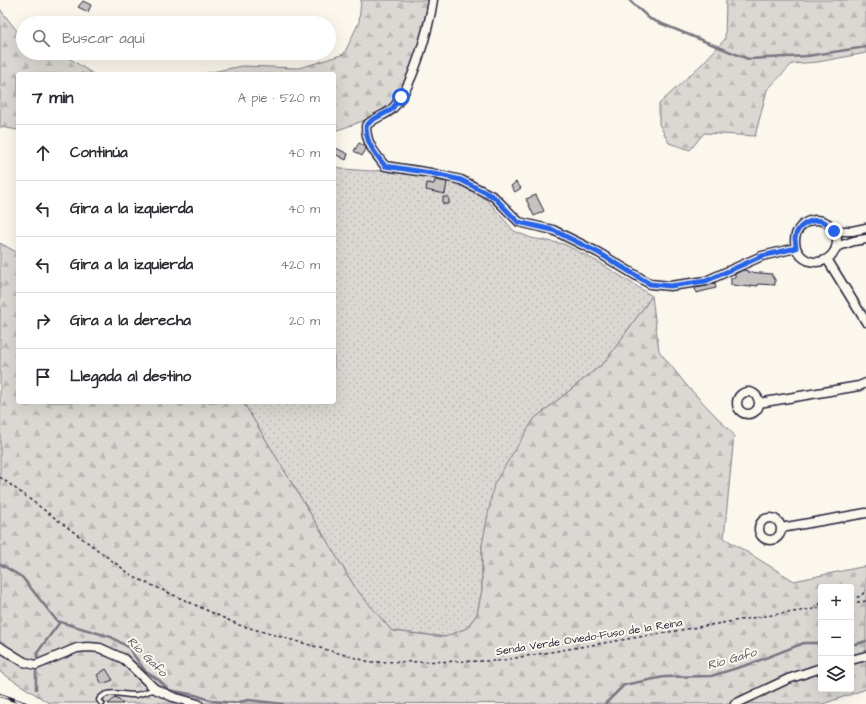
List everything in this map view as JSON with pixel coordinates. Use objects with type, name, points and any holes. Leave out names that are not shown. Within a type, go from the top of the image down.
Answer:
[{"type":"street","points":[[433,0],[430,20],[421,49],[410,80],[401,97],[391,110],[372,120],[366,126],[366,136],[374,152],[385,166],[431,173],[461,180],[494,197],[518,222],[553,230],[599,253],[650,284],[670,286],[706,281],[762,256],[796,248]]},
{"type":"street","points":[[816,220],[825,223],[834,231],[837,239],[836,247],[827,259],[817,262],[810,261],[800,255],[796,248],[795,238],[798,230],[809,221],[816,220]]},
{"type":"street","points":[[834,231],[852,231],[866,228]]},
{"type":"street","points":[[836,247],[866,239]]},
{"type":"street","points":[[827,259],[866,322]]},
{"type":"street","points":[[759,403],[859,386],[866,383]]},
{"type":"street","points":[[781,528],[866,513]]},
{"type":"street","points":[[0,647],[24,662],[36,665],[77,648],[100,648],[124,659],[155,689],[173,697],[198,704]]},
{"type":"street","points":[[854,659],[866,656]]},
{"type":"street","points":[[735,704],[788,679],[818,669]]},
{"type":"lane","points":[[102,704],[99,700],[109,694],[136,695],[155,689]]},
{"type":"path","name":"Senda Verde Oviedo-Fuso de la Reina","points":[[0,477],[134,577],[239,625],[370,662],[498,661],[818,608]]},
{"type":"path","points":[[854,598],[860,596],[866,590]]},
{"type":"path","points":[[854,603],[866,601]]},
{"type":"path","points":[[814,609],[816,605],[818,605]]},
{"type":"green space","points":[[361,0],[430,0],[428,19],[421,41],[393,102],[382,112],[336,130],[336,72],[212,72],[242,66],[298,68],[325,60],[336,60],[336,57],[344,54],[359,22]]},
{"type":"green space","points":[[726,0],[866,0],[866,53],[818,62],[792,64],[767,90],[755,136],[704,133],[690,150],[669,143],[659,124],[659,104],[703,63],[725,39]]},
{"type":"green space","points":[[0,9],[16,30],[16,60],[72,60],[90,72],[16,72],[16,130],[0,127]]},
{"type":"green space","points":[[336,167],[344,169],[371,171],[393,170],[449,178],[470,188],[489,202],[514,231],[531,238],[564,244],[600,263],[652,296],[605,362],[534,419],[482,545],[482,590],[477,614],[467,628],[446,637],[392,631],[356,589],[244,404],[336,404]]},
{"type":"green space","points":[[0,243],[16,252],[16,404],[244,404],[356,589],[392,631],[445,637],[467,628],[477,614],[482,590],[482,545],[494,484],[534,419],[605,362],[652,296],[659,351],[688,387],[734,435],[724,538],[794,581],[866,566],[866,689],[823,704],[49,703],[0,672]]},
{"type":"building","points":[[83,1],[91,5],[88,12],[78,7]]},
{"type":"building","points":[[359,143],[365,146],[366,149],[362,156],[354,151]]},
{"type":"building","points":[[336,148],[348,154],[346,160],[336,155]]},
{"type":"building","points":[[435,180],[447,182],[445,194],[426,190],[427,183],[434,184]]},
{"type":"building","points":[[516,182],[521,188],[515,192],[511,186]]},
{"type":"building","points":[[536,195],[544,211],[534,216],[526,199]]},
{"type":"building","points":[[443,197],[449,197],[449,204],[443,204]]},
{"type":"building","points":[[743,270],[748,272],[772,274],[772,277],[774,277],[773,279],[775,279],[775,285],[758,284],[758,286],[751,285],[751,287],[731,285],[731,278],[735,278],[735,274]]},
{"type":"building","points":[[715,283],[716,288],[696,293],[695,288]]},
{"type":"building","points":[[106,669],[113,680],[102,684],[97,675]]},
{"type":"building","points":[[116,697],[123,704],[108,704]]},
{"type":"waterway","points":[[629,0],[650,19],[748,59],[807,56],[866,47]]},
{"type":"waterway","name":"Río Gafo","points":[[0,564],[22,577],[57,621],[111,637],[128,647],[146,672],[159,680],[169,690],[195,695],[213,701],[234,703],[249,700],[283,704]]},
{"type":"waterway","points":[[37,658],[37,653],[60,622]]},
{"type":"waterway","name":"Río Gafo","points":[[854,644],[866,641]]},
{"type":"waterway","name":"Río Gafo","points":[[605,704],[624,685],[664,677],[711,676],[750,664],[804,643],[818,643]]},
{"type":"waterway","points":[[36,672],[36,689]]},
{"type":"railway","points":[[0,695],[26,704]]},
{"type":"route","points":[[401,97],[391,110],[372,120],[366,126],[366,136],[374,152],[385,166],[431,173],[461,180],[494,197],[518,222],[530,226],[553,230],[599,253],[650,284],[670,286],[706,281],[762,256],[796,248],[795,238],[798,230],[809,221],[816,220],[825,223],[834,231]]}]
